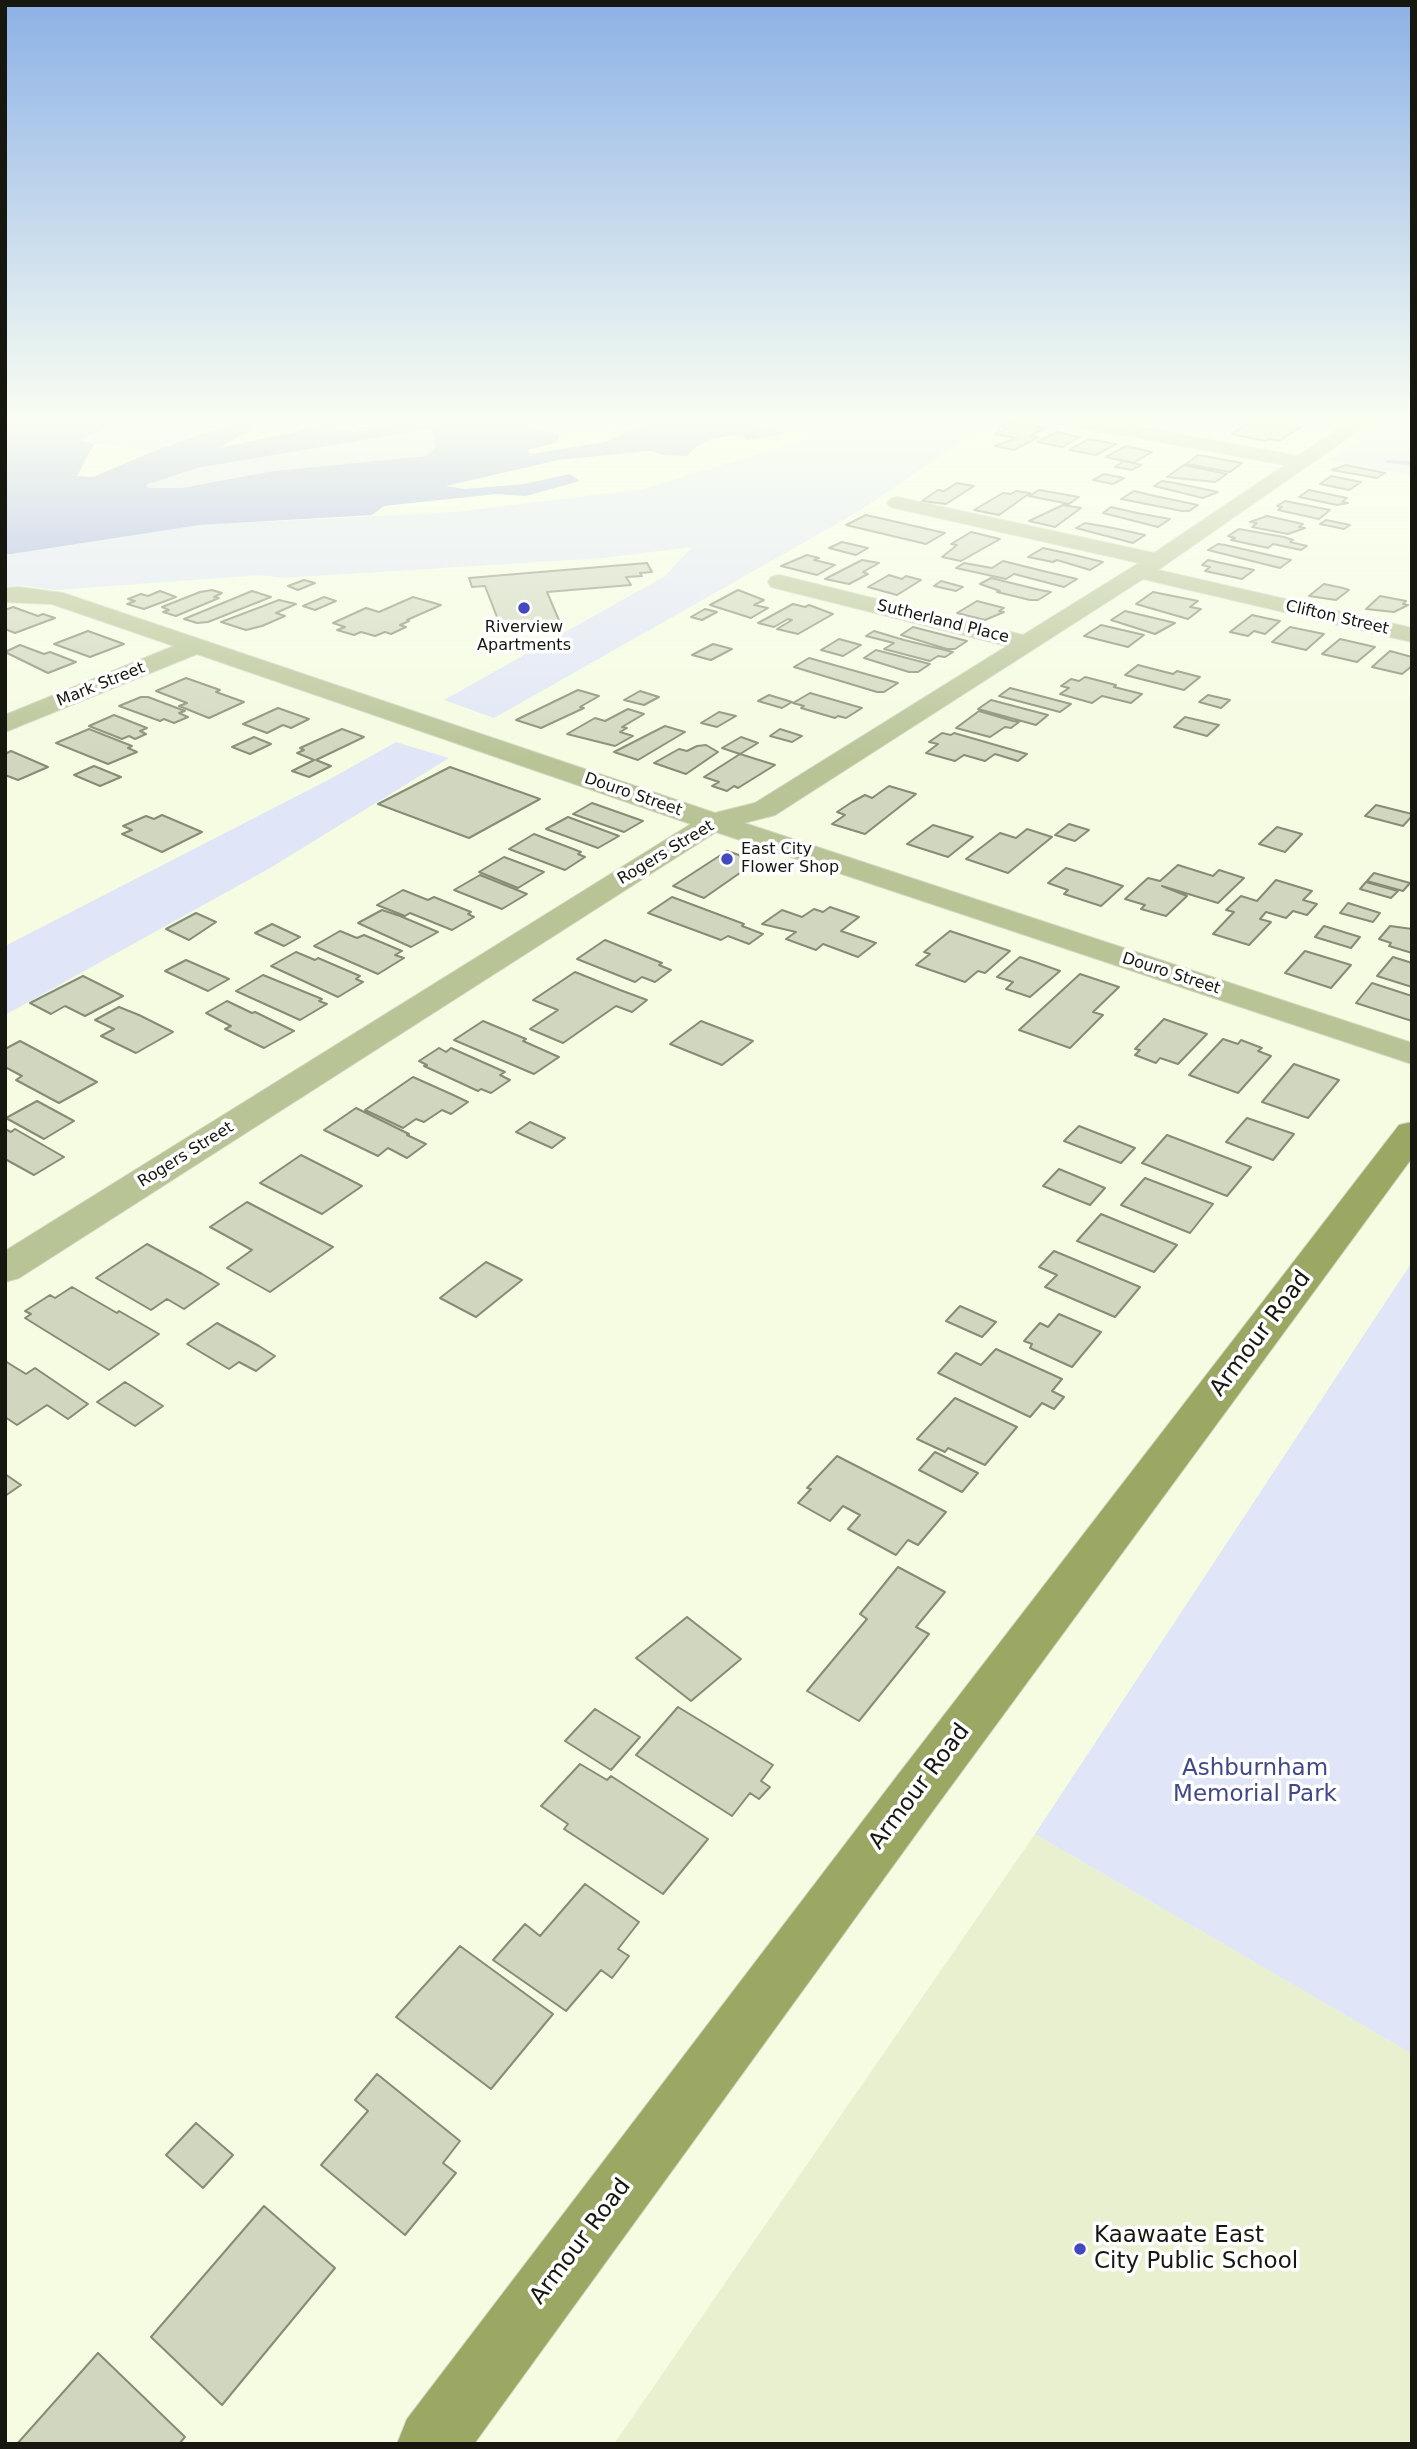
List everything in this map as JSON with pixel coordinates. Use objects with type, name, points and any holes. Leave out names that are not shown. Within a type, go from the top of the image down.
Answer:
[{"type":"main road","name":"Armour Road","points":[[432,2444],[916,1792],[1412,1133]]},
{"type":"street","name":"Clifton Street","points":[[1026,535],[1412,635]]},
{"type":"street","name":"Rogers Street","points":[[5,1269],[713,822],[765,809],[1193,535]]},
{"type":"street","name":"Sutherland Place","points":[[779,582],[1025,643]]},
{"type":"street","name":"Douro Street","points":[[5,595],[55,598],[713,822],[1412,1054]]},
{"type":"street","name":"Mark Street","points":[[5,724],[196,646]]},
{"type":"shaded area","name":"Kaawaate East City Public School","points":[[1035,1834],[1412,2054],[1412,2444],[614,2444]]},
{"type":"green space","points":[[131,535],[817,535],[494,718],[444,700],[665,576],[692,547],[603,558],[281,578],[262,575],[55,590],[20,585],[5,587],[5,554]]},
{"type":"green space","points":[[396,742],[449,758],[270,868],[5,1015],[5,946],[332,778]]},
{"type":"green space","name":"Ashburnham Memorial Park","points":[[1412,1262],[1412,2054],[1035,1834]]},
{"type":"water","points":[[5,535],[133,535],[5,554]]},
{"type":"building","points":[[889,535],[941,535],[926,544]]},
{"type":"building","points":[[966,535],[1000,539],[961,561],[942,557],[957,545],[951,544]]},
{"type":"building","points":[[1104,535],[1145,535],[1133,543]]},
{"type":"building","points":[[1274,535],[1307,546],[1301,550],[1273,544],[1268,548],[1231,540],[1235,538],[1228,536]]},
{"type":"building","points":[[842,542],[868,548],[856,555],[829,548]]},
{"type":"building","points":[[1218,544],[1291,560],[1280,568],[1208,550]]},
{"type":"building","points":[[1043,548],[1103,562],[1090,570],[1057,560],[1053,562],[1028,557]]},
{"type":"building","points":[[807,555],[819,558],[814,560],[835,565],[817,575],[781,566]]},
{"type":"building","points":[[862,560],[879,563],[863,572],[868,574],[849,584],[825,579]]},
{"type":"building","points":[[1208,560],[1254,570],[1242,579],[1205,571],[1210,567],[1202,565]]},
{"type":"building","points":[[1003,561],[1077,579],[1064,587],[1014,574],[1006,579],[956,568],[964,563],[992,568]]},
{"type":"building","name":"Riverview Apartments","points":[[647,563],[652,572],[626,577],[631,585],[547,592],[561,625],[502,630],[485,586],[472,587],[469,578]]},
{"type":"building","points":[[889,575],[921,580],[897,595],[868,587]]},
{"type":"building","points":[[991,578],[1051,592],[1038,600],[1030,600],[997,592],[1000,591],[980,584]]},
{"type":"building","points":[[304,580],[315,583],[298,590],[288,586]]},
{"type":"building","points":[[941,581],[963,587],[956,591],[934,586]]},
{"type":"building","points":[[1324,584],[1349,590],[1336,600],[1309,596]]},
{"type":"building","points":[[212,590],[222,593],[214,597],[219,598],[176,616],[163,612],[169,610],[162,607]]},
{"type":"building","points":[[738,590],[764,600],[754,605],[768,608],[751,618],[710,605]]},
{"type":"building","points":[[160,591],[176,597],[144,609],[127,604],[135,601],[128,599]]},
{"type":"building","points":[[252,591],[271,597],[208,622],[197,623],[184,619]]},
{"type":"building","points":[[1153,592],[1198,601],[1190,607],[1201,609],[1188,619],[1136,604]]},
{"type":"building","points":[[1380,596],[1406,601],[1403,604],[1408,605],[1394,612],[1366,609]]},
{"type":"building","points":[[324,597],[336,601],[315,610],[303,606]]},
{"type":"building","points":[[413,597],[441,605],[407,620],[409,621],[400,625],[406,627],[391,634],[385,632],[375,636],[361,632],[354,635],[337,630],[345,627],[333,623],[366,608],[379,612]]},
{"type":"building","points":[[279,600],[296,604],[276,613],[285,616],[262,626],[246,630],[221,622]]},
{"type":"building","points":[[977,601],[1004,608],[999,611],[1004,612],[985,620],[957,613]]},
{"type":"building","points":[[793,604],[805,607],[809,605],[833,614],[798,634],[777,629],[792,620],[788,619],[774,627],[758,623]]},
{"type":"building","points":[[13,607],[38,616],[43,614],[55,618],[15,633],[5,629],[5,610]]},
{"type":"building","points":[[705,609],[717,612],[702,620],[691,617]]},
{"type":"building","points":[[1125,611],[1175,623],[1155,634],[1111,620]]},
{"type":"building","points":[[1252,615],[1280,621],[1265,634],[1254,631],[1248,636],[1230,632]]},
{"type":"building","points":[[1101,625],[1144,635],[1128,647],[1084,636]]},
{"type":"building","points":[[913,627],[967,641],[955,649],[947,649],[901,635]]},
{"type":"building","points":[[1290,627],[1324,634],[1306,650],[1272,642]]},
{"type":"building","points":[[88,631],[124,644],[90,657],[54,644]]},
{"type":"building","points":[[874,631],[953,652],[930,661],[884,649],[894,643],[866,636]]},
{"type":"building","points":[[839,639],[861,645],[843,656],[821,650]]},
{"type":"building","points":[[1340,639],[1375,647],[1357,662],[1322,654]]},
{"type":"building","points":[[713,644],[732,649],[711,660],[692,655]]},
{"type":"building","points":[[20,645],[76,662],[48,673],[5,652]]},
{"type":"building","points":[[876,650],[930,664],[918,672],[909,672],[864,658]]},
{"type":"building","points":[[1390,651],[1412,657],[1412,666],[1402,674],[1372,667]]},
{"type":"building","points":[[809,658],[898,683],[884,692],[877,692],[794,667]]},
{"type":"building","points":[[1138,665],[1173,674],[1177,671],[1200,677],[1184,690],[1125,675]]},
{"type":"building","points":[[1085,677],[1142,694],[1131,703],[1102,696],[1092,703],[1060,694],[1069,688],[1061,686],[1071,679],[1079,681]]},
{"type":"building","points":[[186,678],[244,702],[209,718],[179,706],[187,703],[156,691]]},
{"type":"building","points":[[1010,688],[1071,704],[1060,712],[999,696]]},
{"type":"building","points":[[578,690],[599,696],[580,707],[584,708],[541,728],[516,720]]},
{"type":"building","points":[[640,691],[659,697],[644,705],[624,700]]},
{"type":"building","points":[[810,693],[862,708],[846,718],[835,718],[793,703]]},
{"type":"building","points":[[769,695],[792,702],[782,708],[758,701]]},
{"type":"building","points":[[1208,695],[1230,700],[1221,708],[1199,702]]},
{"type":"building","points":[[148,697],[185,711],[179,713],[188,717],[174,723],[164,719],[160,721],[119,706]]},
{"type":"building","points":[[991,700],[1048,715],[1036,725],[978,709]]},
{"type":"building","points":[[278,708],[309,719],[291,728],[283,725],[267,733],[243,724]]},
{"type":"building","points":[[628,709],[644,714],[622,727],[627,728],[620,732],[633,736],[615,746],[567,734],[595,718],[605,721]]},
{"type":"building","points":[[979,711],[1019,722],[990,737],[956,728]]},
{"type":"building","points":[[719,712],[736,716],[717,727],[701,723]]},
{"type":"building","points":[[114,715],[147,728],[140,731],[146,734],[135,739],[129,736],[122,739],[89,726]]},
{"type":"building","points":[[1185,717],[1219,725],[1207,736],[1174,727]]},
{"type":"building","points":[[665,726],[685,732],[638,760],[614,752]]},
{"type":"building","points":[[89,729],[132,746],[128,748],[137,752],[108,764],[56,743]]},
{"type":"building","points":[[342,729],[364,737],[316,760],[331,766],[309,777],[292,771],[314,760],[297,753],[304,750],[300,748]]},
{"type":"building","points":[[780,729],[802,736],[792,742],[770,736]]},
{"type":"building","points":[[942,733],[954,733],[1027,754],[1018,761],[995,754],[985,761],[964,755],[955,761],[926,753],[938,744],[929,742]]},
{"type":"building","points":[[254,737],[271,744],[250,754],[232,747]]},
{"type":"building","points":[[741,737],[758,743],[740,754],[722,748]]},
{"type":"building","points":[[706,745],[718,752],[686,774],[654,763],[679,749],[687,751]]},
{"type":"building","points":[[11,751],[48,767],[18,780],[5,775],[5,754]]},
{"type":"building","points":[[740,754],[775,765],[738,788],[734,786],[727,791],[712,786],[719,782],[704,777]]},
{"type":"building","points":[[94,766],[121,777],[100,786],[74,775]]},
{"type":"building","points":[[450,767],[540,799],[469,838],[378,804]]},
{"type":"building","points":[[889,786],[916,794],[865,834],[832,824],[845,815],[837,812],[852,802],[865,795],[872,798]]},
{"type":"building","points":[[592,803],[643,821],[624,832],[573,814]]},
{"type":"building","points":[[1376,805],[1412,816],[1403,826],[1365,816]]},
{"type":"building","points":[[162,815],[202,832],[162,852],[122,834],[132,830],[123,826],[146,816],[154,819]]},
{"type":"building","points":[[568,817],[619,836],[598,848],[546,829]]},
{"type":"building","points":[[1069,824],[1089,830],[1075,841],[1055,835]]},
{"type":"building","points":[[933,825],[973,837],[948,857],[907,844]]},
{"type":"building","points":[[1277,827],[1302,834],[1285,852],[1259,844]]},
{"type":"building","points":[[1027,829],[1052,837],[1008,873],[966,859],[1000,833],[1016,838]]},
{"type":"building","points":[[534,834],[581,852],[578,854],[585,857],[565,870],[509,849]]},
{"type":"building","points":[[727,851],[757,861],[704,898],[673,886]]},
{"type":"building","points":[[504,857],[544,872],[518,888],[479,872]]},
{"type":"building","points":[[1178,865],[1213,876],[1219,870],[1244,878],[1218,903],[1162,886],[1187,896],[1166,916],[1141,909],[1145,905],[1125,899],[1148,878],[1160,881]]},
{"type":"building","points":[[1066,868],[1123,886],[1101,906],[1064,894],[1068,890],[1048,883]]},
{"type":"building","points":[[1374,873],[1410,883],[1403,891],[1367,881]]},
{"type":"building","points":[[480,875],[527,894],[502,909],[454,890]]},
{"type":"building","points":[[1276,880],[1312,891],[1303,900],[1317,904],[1307,915],[1293,911],[1286,918],[1266,912],[1260,919],[1271,922],[1249,945],[1213,934],[1234,912],[1226,910],[1241,896],[1257,901]]},
{"type":"building","points":[[1366,882],[1398,891],[1391,898],[1360,889]]},
{"type":"building","points":[[403,890],[428,900],[434,897],[471,912],[468,914],[474,917],[452,930],[410,913],[405,916],[377,905]]},
{"type":"building","points":[[672,897],[744,924],[742,926],[763,934],[749,944],[728,936],[721,940],[648,913]]},
{"type":"building","points":[[1348,903],[1380,913],[1373,922],[1340,913]]},
{"type":"building","points":[[830,907],[859,917],[841,931],[876,943],[858,957],[823,944],[816,950],[786,939],[796,932],[762,924],[782,910],[802,917],[814,909],[823,912]]},
{"type":"building","points":[[382,910],[438,932],[411,947],[358,923]]},
{"type":"building","points":[[196,913],[216,922],[189,940],[166,929]]},
{"type":"building","points":[[272,924],[300,937],[284,946],[255,933]]},
{"type":"building","points":[[1324,926],[1360,937],[1351,948],[1315,937]]},
{"type":"building","points":[[1390,926],[1412,929],[1412,953],[1389,946],[1391,943],[1379,939]]},
{"type":"building","points":[[340,931],[357,938],[364,935],[402,951],[395,955],[404,958],[378,974],[314,946]]},
{"type":"building","points":[[950,931],[1010,951],[985,973],[978,971],[965,982],[916,965],[930,954],[924,952]]},
{"type":"building","points":[[605,940],[662,963],[659,965],[671,970],[655,982],[642,977],[635,982],[577,959]]},
{"type":"building","points":[[1305,951],[1351,965],[1331,988],[1285,973]]},
{"type":"building","points":[[296,952],[315,960],[318,958],[360,976],[356,979],[363,982],[338,997],[271,966]]},
{"type":"building","points":[[1020,957],[1060,971],[1030,997],[1006,989],[1013,982],[997,977]]},
{"type":"building","points":[[1393,957],[1412,963],[1412,987],[1377,976]]},
{"type":"building","points":[[186,960],[229,979],[208,991],[165,971]]},
{"type":"building","points":[[575,972],[647,1000],[632,1012],[616,1006],[563,1043],[530,1029],[558,1010],[533,1000]]},
{"type":"building","points":[[1080,974],[1119,987],[1093,1012],[1103,1015],[1070,1048],[1019,1030]]},
{"type":"building","points":[[263,975],[322,999],[319,1001],[327,1004],[300,1020],[236,991]]},
{"type":"building","points":[[83,976],[123,996],[85,1016],[65,1006],[51,1014],[30,1003]]},
{"type":"building","points":[[1372,983],[1412,996],[1412,1021],[1356,1003]]},
{"type":"building","points":[[227,1001],[294,1031],[264,1048],[225,1029],[231,1026],[206,1013]]},
{"type":"building","points":[[119,1007],[173,1032],[136,1053],[101,1036],[114,1029],[95,1020]]},
{"type":"building","points":[[1164,1019],[1207,1034],[1178,1064],[1160,1058],[1156,1063],[1135,1055],[1140,1050],[1135,1049]]},
{"type":"building","points":[[483,1021],[526,1039],[523,1041],[559,1057],[534,1074],[454,1040]]},
{"type":"building","points":[[701,1021],[753,1041],[722,1065],[670,1044]]},
{"type":"building","points":[[1223,1039],[1238,1044],[1241,1040],[1262,1048],[1258,1051],[1271,1056],[1238,1093],[1189,1075]]},
{"type":"building","points":[[20,1041],[97,1082],[59,1103],[16,1080],[22,1076],[5,1067],[5,1049]]},
{"type":"building","points":[[439,1048],[446,1052],[451,1048],[505,1072],[500,1075],[510,1080],[491,1093],[481,1089],[478,1091],[424,1066],[427,1065],[419,1061]]},
{"type":"building","points":[[1294,1064],[1339,1080],[1308,1118],[1262,1102]]},
{"type":"building","points":[[413,1077],[468,1102],[451,1114],[442,1110],[424,1122],[416,1119],[403,1128],[365,1110]]},
{"type":"building","points":[[37,1101],[74,1121],[44,1139],[6,1118]]},
{"type":"building","points":[[356,1108],[426,1144],[407,1158],[388,1148],[378,1156],[324,1130]]},
{"type":"building","points":[[1247,1118],[1294,1134],[1273,1160],[1226,1142]]},
{"type":"building","points":[[530,1122],[565,1138],[552,1148],[516,1132]]},
{"type":"building","points":[[1079,1126],[1135,1148],[1121,1163],[1064,1141]]},
{"type":"building","points":[[5,1129],[11,1132],[15,1129],[64,1157],[34,1175],[5,1159]]},
{"type":"building","points":[[1167,1135],[1251,1167],[1227,1196],[1142,1163]]},
{"type":"building","points":[[301,1155],[362,1186],[322,1214],[260,1183]]},
{"type":"building","points":[[1059,1169],[1105,1188],[1090,1205],[1043,1186]]},
{"type":"building","points":[[1145,1178],[1213,1204],[1190,1233],[1121,1205]]},
{"type":"building","points":[[247,1202],[333,1247],[270,1292],[227,1268],[252,1250],[210,1227]]},
{"type":"building","points":[[1101,1214],[1177,1245],[1154,1272],[1077,1241]]},
{"type":"building","points":[[147,1244],[219,1284],[184,1309],[167,1299],[151,1310],[96,1278]]},
{"type":"building","points":[[1054,1251],[1140,1287],[1115,1317],[1045,1287],[1057,1275],[1039,1267]]},
{"type":"building","points":[[486,1262],[522,1280],[476,1317],[440,1298]]},
{"type":"building","points":[[72,1287],[159,1334],[109,1370],[25,1318],[31,1314],[25,1311],[50,1295],[55,1298]]},
{"type":"building","points":[[960,1306],[996,1322],[982,1337],[946,1321]]},
{"type":"building","points":[[1059,1314],[1101,1332],[1072,1367],[1030,1348],[1032,1344],[1024,1341],[1040,1323],[1048,1327]]},
{"type":"building","points":[[217,1323],[275,1356],[256,1371],[239,1362],[229,1369],[187,1344]]},
{"type":"building","points":[[996,1349],[1062,1379],[1052,1391],[1064,1397],[1054,1409],[1042,1403],[1030,1417],[938,1373],[956,1353],[981,1365]]},
{"type":"building","points":[[5,1361],[26,1374],[35,1368],[88,1404],[68,1419],[47,1405],[17,1425],[5,1417]]},
{"type":"building","points":[[125,1382],[163,1406],[135,1426],[97,1402]]},
{"type":"building","points":[[955,1398],[1017,1427],[985,1465],[948,1448],[945,1452],[917,1439]]},
{"type":"building","points":[[935,1452],[978,1473],[962,1492],[919,1470]]},
{"type":"building","points":[[837,1456],[946,1512],[918,1545],[908,1540],[896,1555],[848,1529],[860,1515],[843,1506],[830,1521],[798,1503],[811,1489],[807,1488]]},
{"type":"building","points":[[5,1474],[21,1485],[5,1496]]},
{"type":"building","points":[[898,1567],[945,1592],[916,1627],[929,1634],[859,1721],[807,1691],[867,1619],[860,1614]]},
{"type":"building","points":[[687,1617],[741,1659],[691,1701],[636,1658]]},
{"type":"building","points":[[678,1707],[773,1765],[761,1781],[770,1787],[759,1799],[750,1793],[732,1816],[636,1755]]},
{"type":"building","points":[[595,1709],[640,1737],[611,1770],[565,1741]]},
{"type":"building","points":[[580,1764],[607,1780],[611,1776],[708,1839],[663,1894],[564,1829],[568,1824],[541,1806]]},
{"type":"building","points":[[585,1884],[639,1922],[618,1949],[629,1956],[612,1978],[601,1970],[566,2011],[493,1960],[525,1924],[540,1936]]},
{"type":"building","points":[[460,1946],[553,2014],[491,2089],[396,2017]]},
{"type":"building","points":[[377,2074],[460,2141],[443,2163],[456,2173],[405,2235],[321,2165],[368,2111],[355,2100]]},
{"type":"building","points":[[196,2123],[233,2155],[203,2188],[166,2155]]},
{"type":"building","points":[[264,2206],[335,2268],[222,2405],[151,2337]]},
{"type":"building","points":[[98,2353],[185,2437],[179,2444],[17,2444]]},
{"type":"place","name":"Riverview Apartments","points":[[524,608]]},
{"type":"place","name":"East City Flower Shop","points":[[727,859]]},
{"type":"place","name":"Kaawaate East City Public School","points":[[1080,2249]]}]
